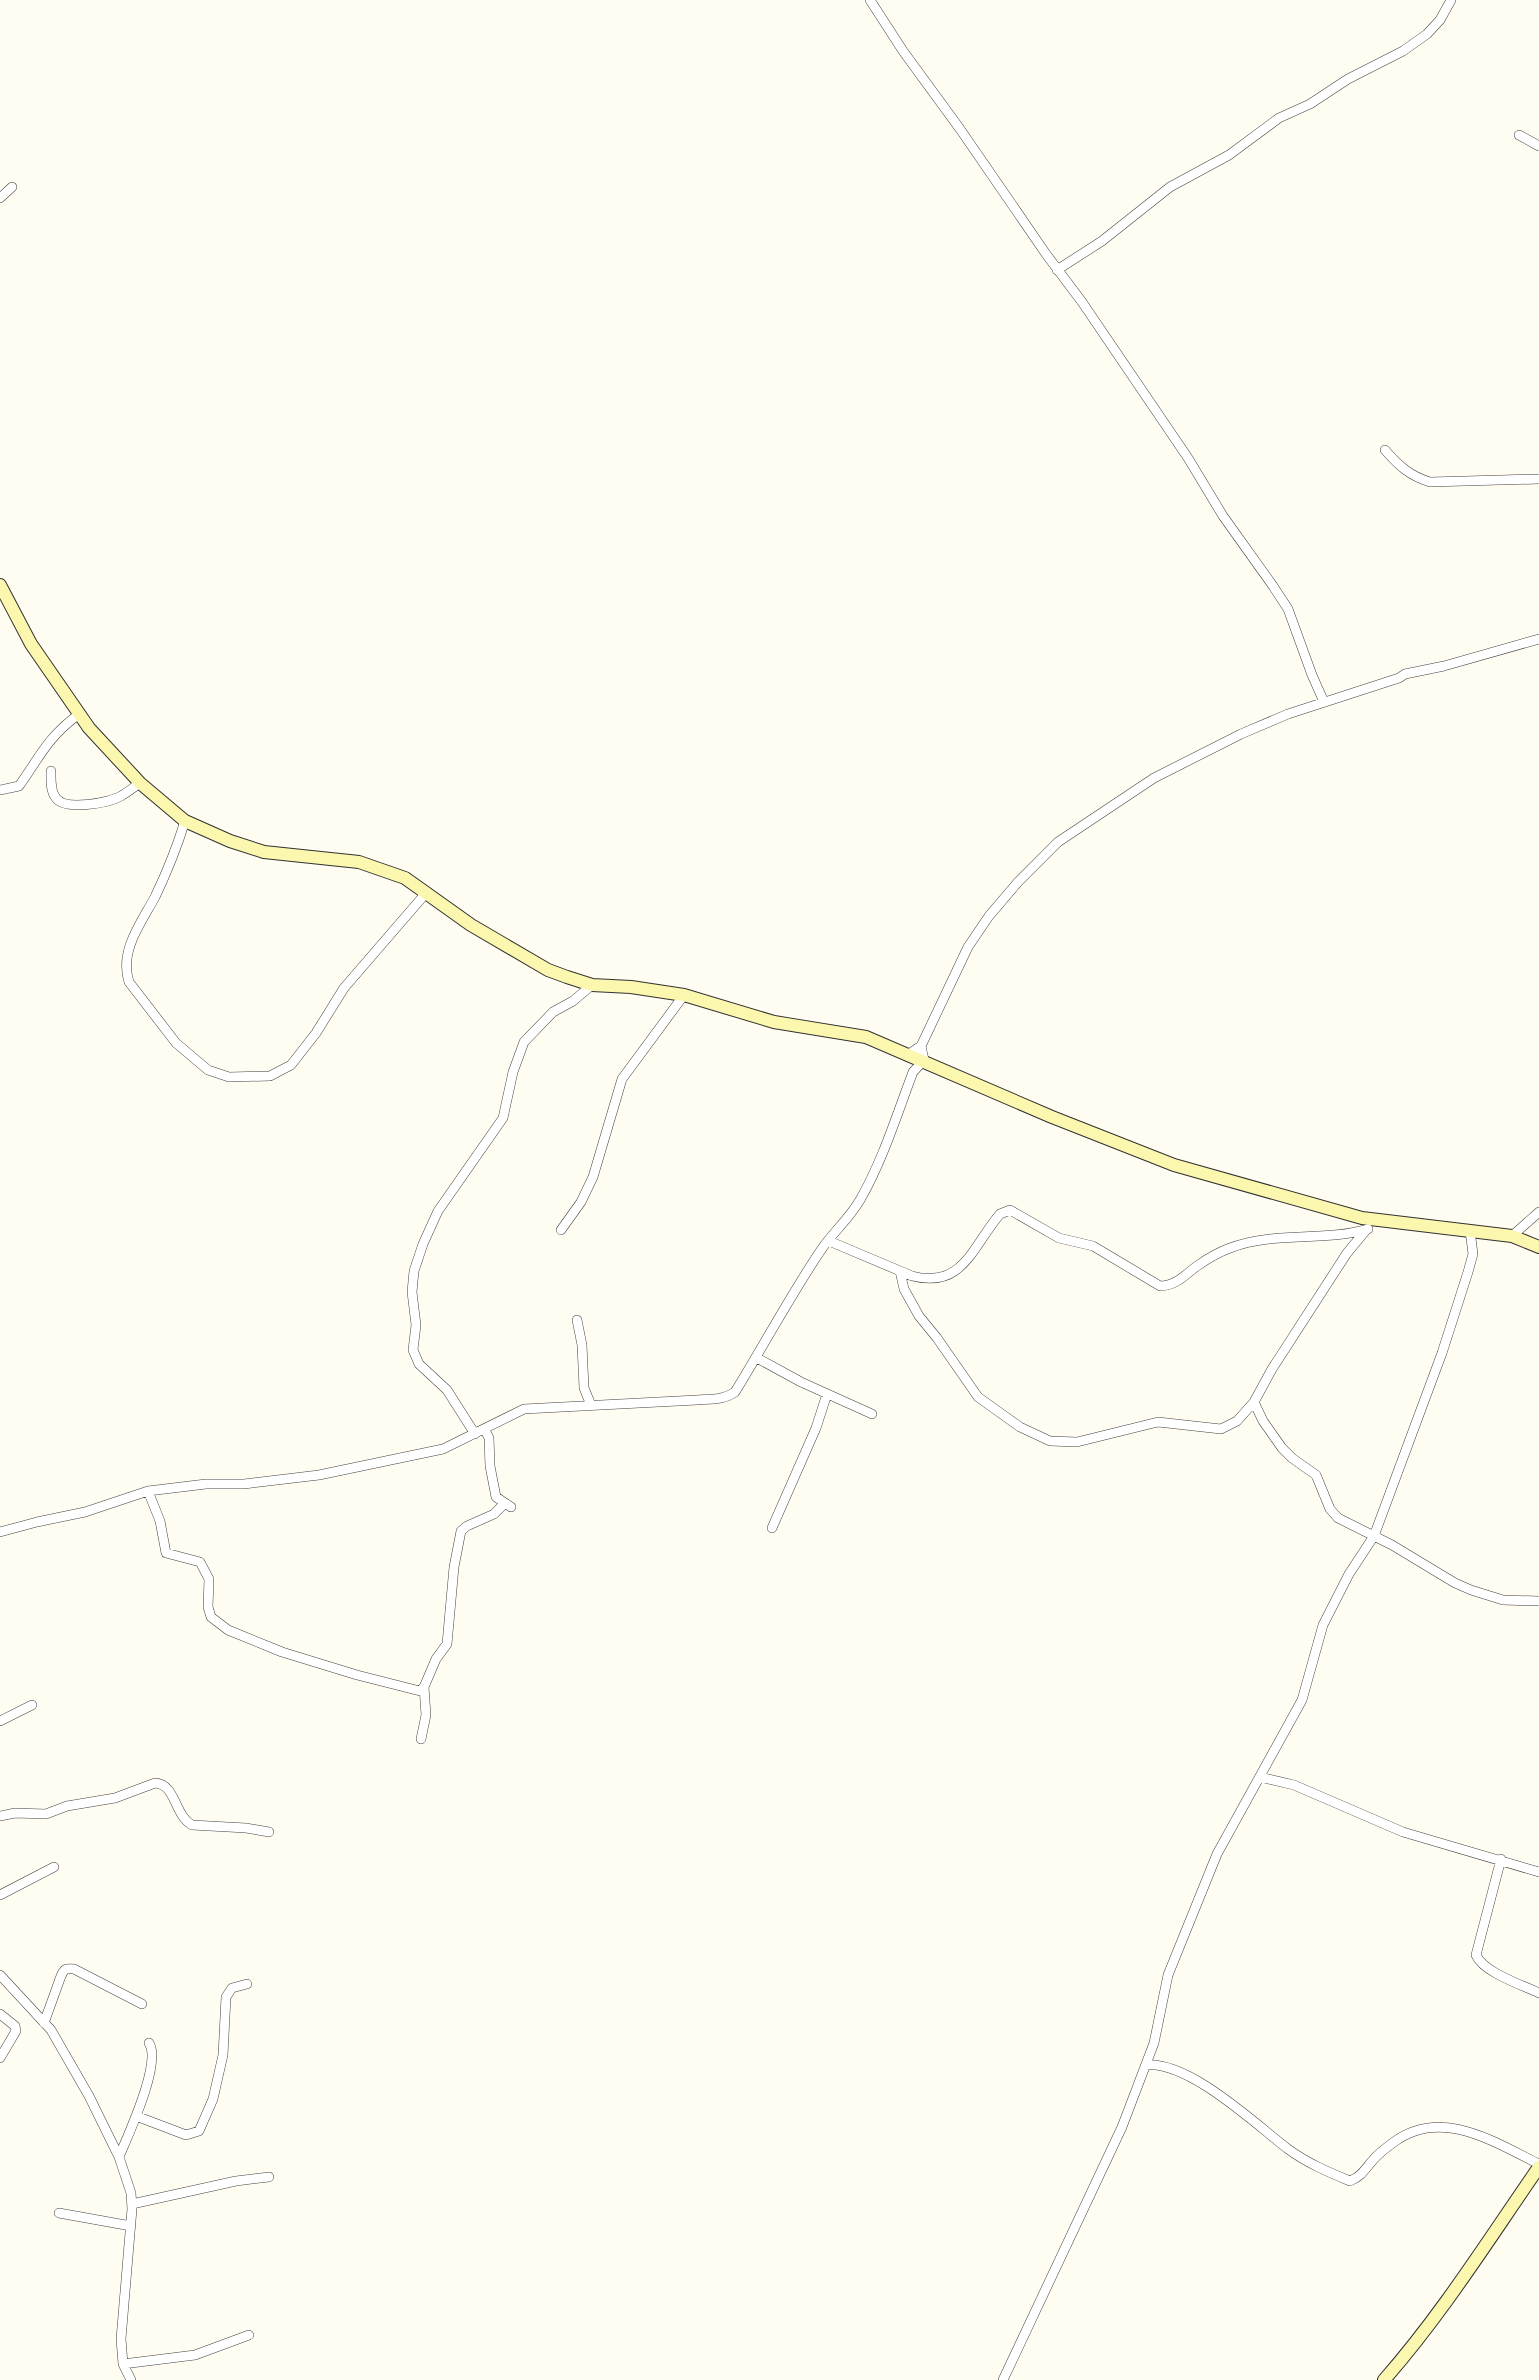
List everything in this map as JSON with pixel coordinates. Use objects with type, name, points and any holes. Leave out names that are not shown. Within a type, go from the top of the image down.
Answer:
[{"type":"street","points":[[870,0],[903,51],[1082,302],[1188,458],[1223,516],[1288,609],[1311,675],[1324,702]]},
{"type":"street","points":[[1057,270],[1102,241],[1170,187],[1229,155],[1279,118],[1310,104],[1348,79],[1403,51],[1427,34],[1440,20],[1451,0]]},
{"type":"street","points":[[1519,135],[1539,146]]},
{"type":"street","points":[[0,198],[12,187]]},
{"type":"street","points":[[1385,450],[1400,468],[1430,482],[1539,479]]},
{"type":"street","points":[[0,584],[31,644],[89,728],[140,783],[185,821],[230,841],[264,852],[334,858],[384,869],[405,878],[471,925],[548,970],[592,985],[631,987],[684,995],[774,1022],[866,1037],[1052,1117],[1174,1165],[1362,1218],[1512,1236],[1539,1247]]},
{"type":"street","points":[[909,1054],[921,1046],[968,947],[1017,882],[1058,842],[1154,778],[1287,713],[1405,674],[1444,666],[1539,639]]},
{"type":"street","points":[[0,790],[19,786],[48,741],[79,714]]},
{"type":"street","points":[[51,771],[55,798],[67,804],[105,802],[120,797],[140,783]]},
{"type":"street","points":[[185,821],[173,857],[128,950],[126,973],[129,982],[176,1043],[195,1060],[217,1074],[229,1077],[270,1076],[291,1065],[316,1033],[344,988],[426,893]]},
{"type":"street","points":[[475,1434],[447,1390],[419,1364],[413,1350],[416,1325],[412,1292],[414,1270],[438,1211],[503,1118],[513,1072],[524,1042],[553,1012],[573,1001],[592,985]]},
{"type":"street","points":[[561,1230],[581,1202],[593,1177],[622,1079],[684,995]]},
{"type":"street","points":[[921,1046],[924,1060]]},
{"type":"street","points":[[0,1532],[85,1512],[148,1491],[319,1475],[443,1449],[524,1409],[723,1398],[735,1392],[783,1310],[861,1198],[880,1158],[913,1072],[924,1060]]},
{"type":"street","points":[[829,1241],[900,1271],[926,1279],[943,1278],[957,1272],[999,1214],[1010,1210],[1059,1238],[1101,1250],[1160,1286],[1167,1286],[1228,1248],[1250,1241],[1351,1234],[1389,1220]]},
{"type":"street","points":[[1512,1236],[1539,1212]]},
{"type":"street","points":[[900,1271],[904,1289],[919,1316],[978,1397],[1020,1427],[1050,1441],[1077,1443],[1158,1422],[1221,1429],[1237,1421],[1254,1402],[1272,1369],[1347,1253],[1367,1229]]},
{"type":"street","points":[[1003,2380],[1122,2127],[1146,2065],[1173,1963],[1217,1854],[1302,1700],[1323,1625],[1349,1574],[1374,1536],[1442,1353],[1468,1272],[1473,1254],[1470,1231]]},
{"type":"street","points":[[578,1320],[584,1388],[591,1405]]},
{"type":"street","points":[[757,1358],[801,1382],[872,1414]]},
{"type":"street","points":[[772,1528],[817,1428],[827,1394]]},
{"type":"street","points":[[1254,1402],[1263,1421],[1282,1448],[1316,1475],[1330,1509],[1338,1518],[1471,1590],[1503,1600],[1539,1601]]},
{"type":"street","points":[[148,1491],[160,1521],[166,1553],[201,1562],[209,1579],[208,1607],[211,1617],[228,1630],[357,1675],[420,1691],[447,1644],[454,1567],[461,1531],[508,1505],[496,1497],[489,1466],[489,1438],[485,1430]]},
{"type":"street","points":[[421,1739],[426,1715],[424,1687]]},
{"type":"street","points":[[0,1721],[32,1705]]},
{"type":"street","points":[[1260,1777],[1294,1785],[1403,1832],[1539,1872]]},
{"type":"street","points":[[0,1816],[15,1813],[46,1814],[115,1798],[160,1783],[168,1788],[179,1812],[192,1825],[269,1832]]},
{"type":"street","points":[[1501,1859],[1476,1955],[1478,1961],[1487,1968],[1539,1993]]},
{"type":"street","points":[[0,1895],[54,1867]]},
{"type":"street","points":[[44,2023],[61,1976],[68,1968],[142,2004]]},
{"type":"street","points":[[0,1975],[51,2031],[89,2096],[119,2157],[131,2193],[131,2226],[121,2339],[123,2364],[131,2380]]},
{"type":"street","points":[[136,2116],[186,2135],[199,2131],[213,2099],[223,2055],[226,1997],[233,1988],[247,1984]]},
{"type":"street","points":[[0,2014],[15,2026],[16,2031],[0,2058]]},
{"type":"street","points":[[119,2157],[145,2093],[153,2054],[149,2043]]},
{"type":"street","points":[[1146,2065],[1159,2064],[1176,2070],[1216,2093],[1289,2150],[1313,2165],[1350,2181],[1360,2177],[1373,2159],[1395,2141],[1410,2132],[1431,2127],[1470,2131],[1539,2166],[1452,2293],[1384,2380]]},
{"type":"street","points":[[132,2204],[236,2181],[268,2177]]},
{"type":"street","points":[[60,2213],[131,2226]]},
{"type":"street","points":[[123,2364],[195,2355],[249,2335]]}]
